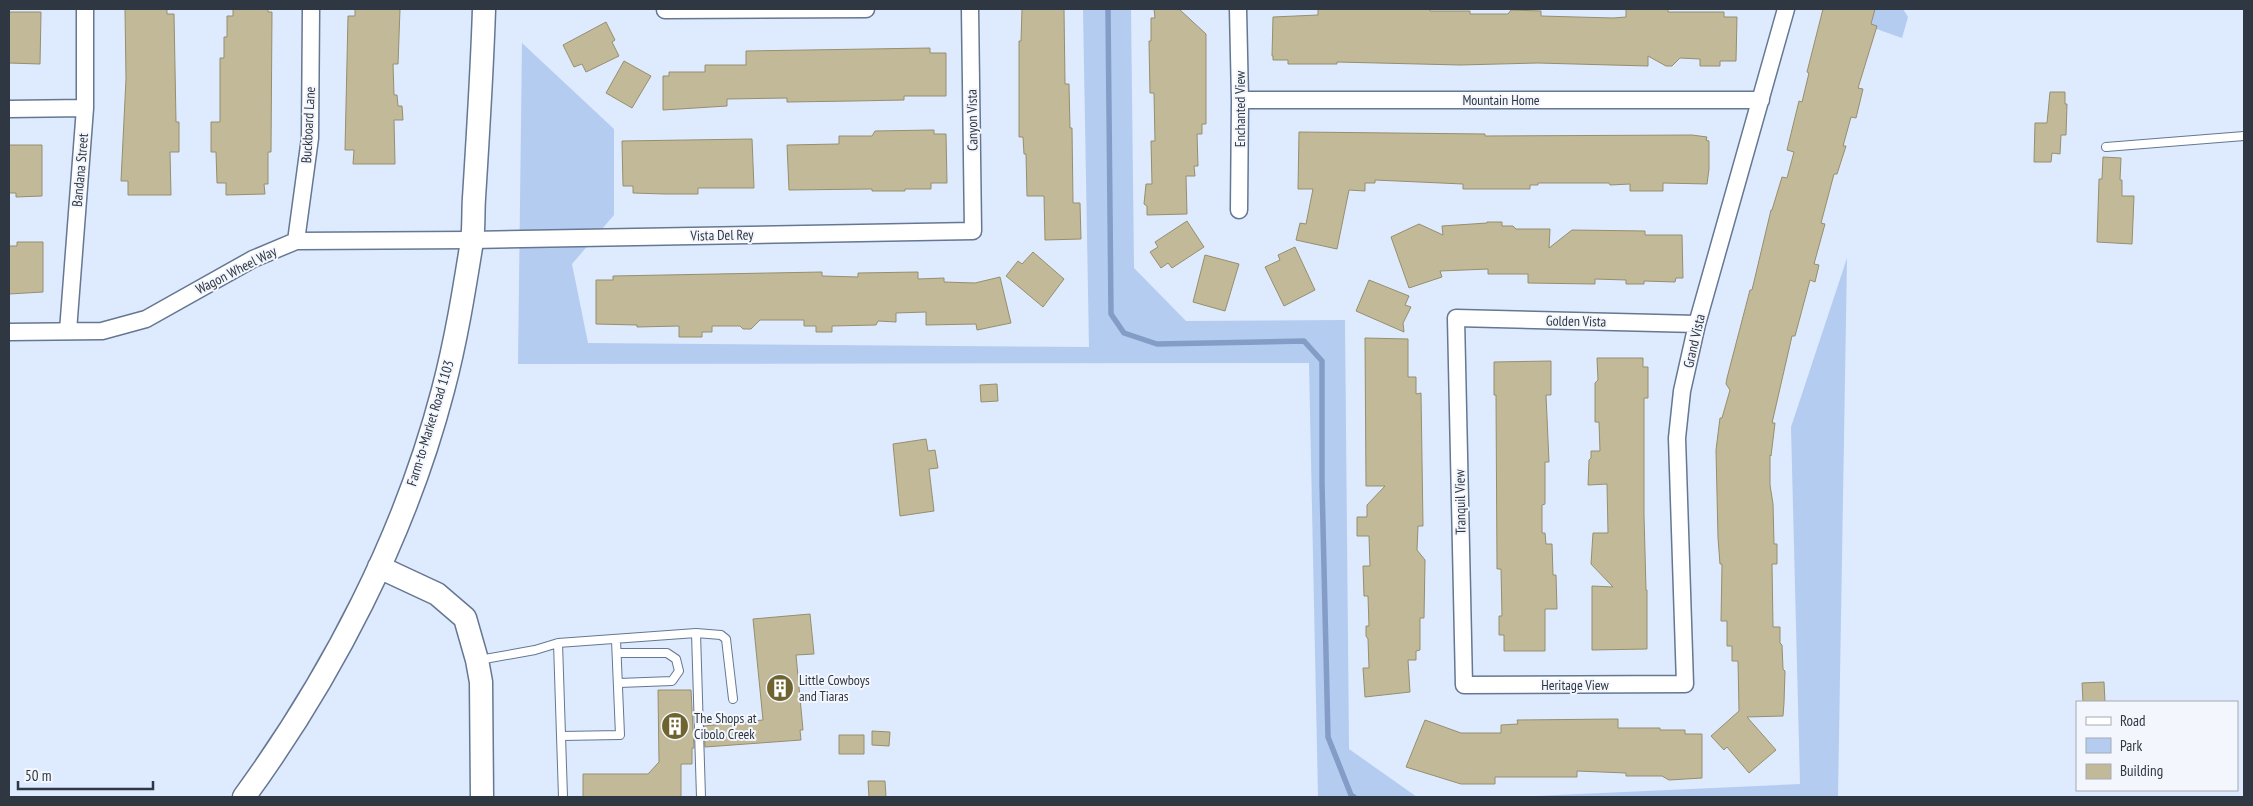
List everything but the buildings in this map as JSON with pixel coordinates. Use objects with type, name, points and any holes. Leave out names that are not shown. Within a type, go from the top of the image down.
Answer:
[{"type":"main road","name":"Farm-to-Market Road 1103","points":[[244,797],[278,751],[315,690],[349,628],[379,567],[421,460],[442,391],[457,332],[472,240],[482,89],[484,9]]},
{"type":"main road","points":[[379,567],[437,594],[466,618],[477,660],[480,682],[482,797]]},
{"type":"street","name":"Bandana Street","points":[[68,331],[85,108],[85,9]]},
{"type":"street","name":"Buckboard Lane","points":[[296,241],[310,138],[311,9]]},
{"type":"street","points":[[665,10],[866,9]]},
{"type":"street","name":"Canyon Vista","points":[[970,9],[973,231]]},
{"type":"street","name":"Enchanted View","points":[[1238,9],[1240,100],[1239,210]]},
{"type":"street","name":"Grand Vista","points":[[1686,684],[1677,438],[1682,391],[1697,324],[1786,9]]},
{"type":"street","name":"Mountain Home","points":[[1240,100],[1761,100]]},
{"type":"street","points":[[9,109],[85,108]]},
{"type":"street","name":"Vista Del Rey","points":[[472,240],[973,231]]},
{"type":"street","name":"Wagon Wheel Way","points":[[9,332],[102,331],[146,319],[252,259],[296,241],[472,240]]},
{"type":"street","name":"Golden Vista","points":[[1456,318],[1697,324]]},
{"type":"street","name":"Tranquil View","points":[[1456,318],[1464,686]]},
{"type":"street","name":"Heritage View","points":[[1464,686],[1686,684]]},
{"type":"lane","points":[[2106,147],[2244,136]]},
{"type":"lane","points":[[477,660],[535,650],[558,643],[696,633],[721,635],[726,639],[733,700]]},
{"type":"lane","points":[[696,633],[701,797]]},
{"type":"lane","points":[[561,736],[620,735],[616,640]]},
{"type":"lane","points":[[558,643],[563,797]]},
{"type":"lane","points":[[617,653],[667,653],[676,659],[678,671],[672,681],[619,683]]},
{"type":"green space","points":[[1083,9],[1131,9],[1134,268],[1186,321],[1345,320],[1349,749],[1417,797],[1318,797],[1309,363],[518,364],[522,43],[614,129],[614,215],[572,264],[588,343],[1089,347]]},
{"type":"green space","points":[[1820,9],[1903,9],[1908,17],[1902,38]]},
{"type":"green space","points":[[1847,258],[1838,797],[1511,797],[1800,784],[1791,427]]},
{"type":"waterway","points":[[1108,9],[1111,314],[1124,333],[1157,344],[1304,341],[1322,361],[1322,483],[1328,737],[1351,795],[1354,797]]},
{"type":"place","name":"Little Cowboys and Tiaras","points":[[780,688]]},
{"type":"place","name":"The Shops at Cibolo Creek","points":[[675,726]]}]
